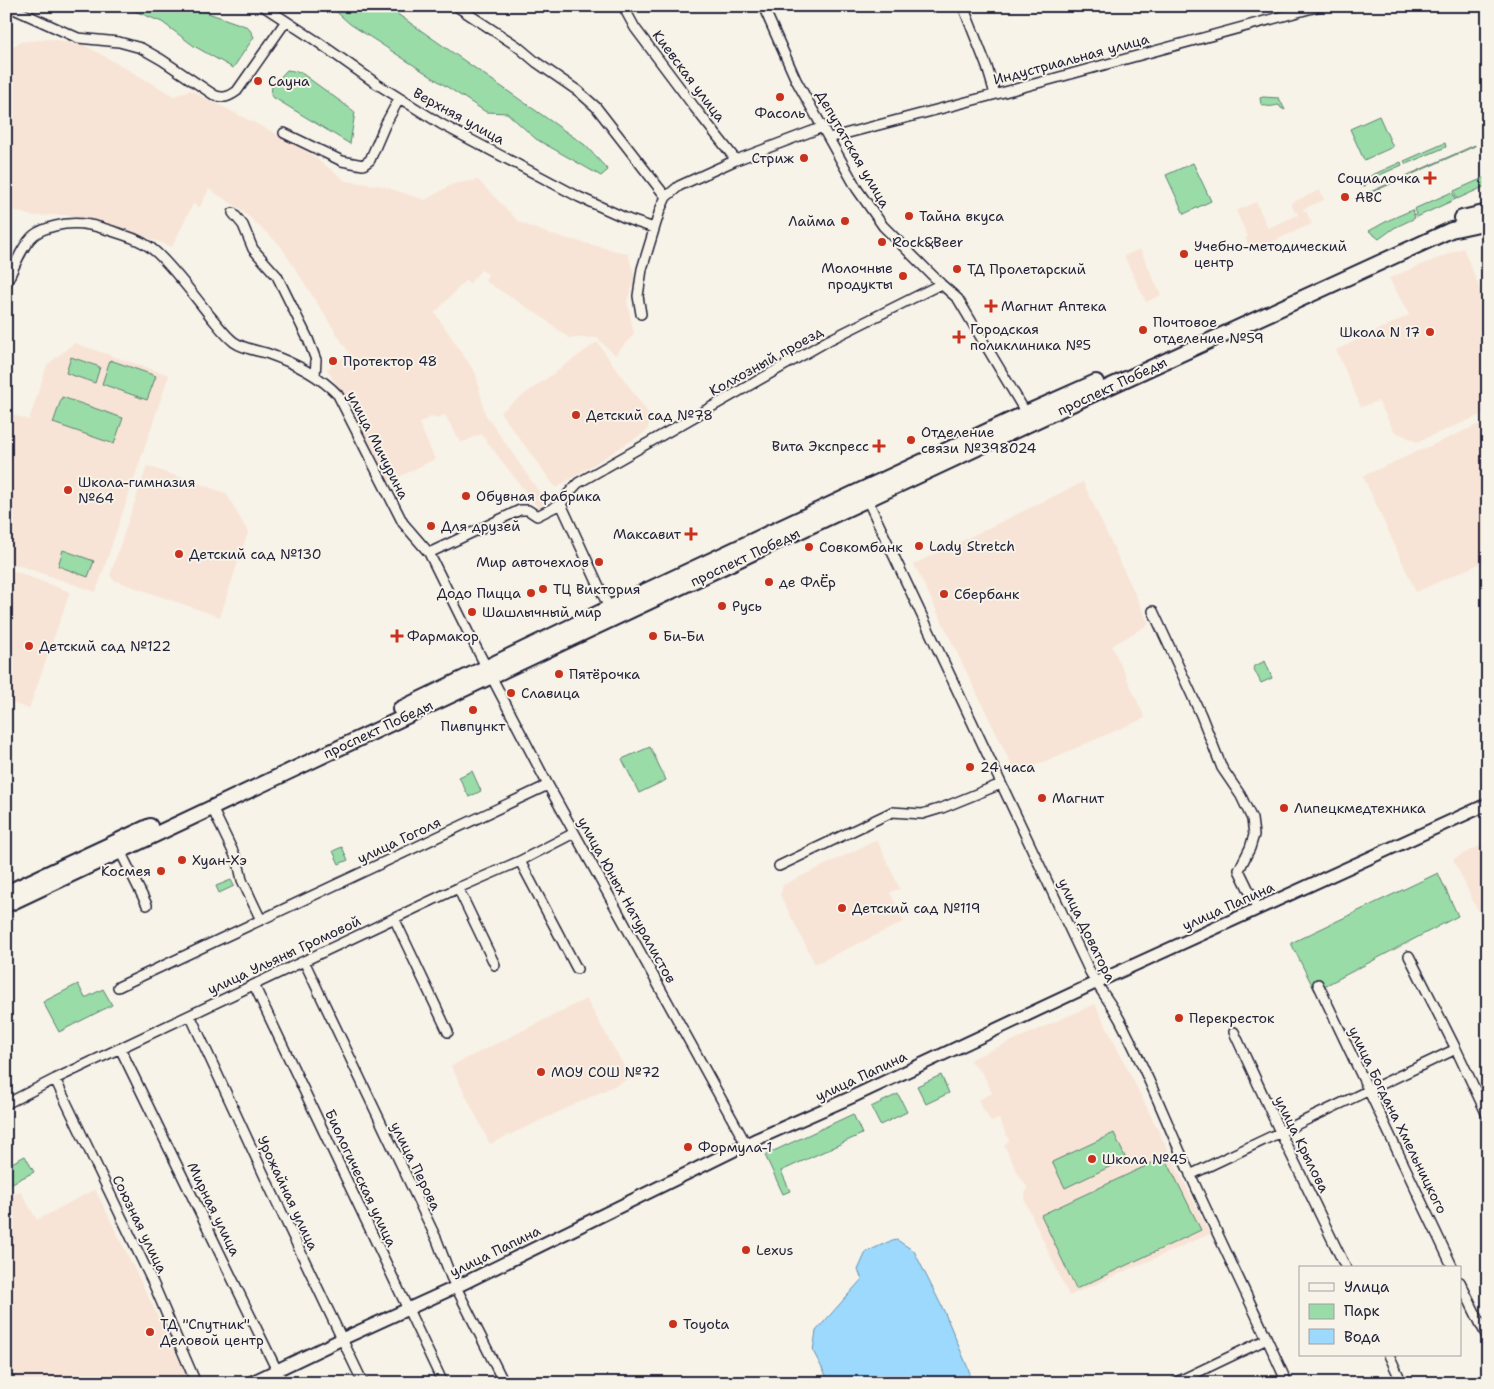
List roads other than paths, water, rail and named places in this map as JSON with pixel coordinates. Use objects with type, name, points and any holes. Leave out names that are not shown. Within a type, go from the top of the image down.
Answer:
[{"type":"main road","name":"проспект Победы","points":[[6,893],[489,671],[865,495],[1026,413],[1446,223],[1488,212]]},
{"type":"main road","name":"проспект Победы","points":[[6,905],[212,808],[489,671],[609,608],[1106,388],[1452,230],[1488,222]]},
{"type":"street","points":[[10,6],[78,38],[119,42],[141,48],[214,95],[224,97],[230,96],[237,91],[286,21]]},
{"type":"street","name":"Верхняя улица","points":[[263,6],[399,99],[441,124],[556,185],[630,220],[654,228]]},
{"type":"street","points":[[456,6],[517,46],[536,62],[578,91],[596,107],[666,197]]},
{"type":"street","name":"Киевская улица","points":[[623,6],[635,28],[736,160]]},
{"type":"street","name":"Депутатская улица","points":[[762,6],[796,80],[857,188],[882,226],[958,299],[1026,413]]},
{"type":"street","points":[[964,6],[996,94]]},
{"type":"street","name":"Индустриальная улица","points":[[828,138],[1320,6]]},
{"type":"street","points":[[284,134],[342,161],[362,165],[370,160],[399,99]]},
{"type":"street","points":[[641,314],[638,296],[641,278],[654,228],[666,197],[679,186],[736,160],[823,128]]},
{"type":"street","points":[[233,213],[243,225],[253,249],[278,276],[316,360],[315,376]]},
{"type":"street","name":"улица Мичурина","points":[[6,284],[26,244],[35,234],[43,229],[71,223],[99,226],[137,239],[157,253],[218,325],[236,343],[277,358],[325,382],[340,398],[404,523],[429,552],[489,671]]},
{"type":"street","name":"Колхозный проезд","points":[[429,552],[520,510],[528,510],[537,516],[561,504],[567,494],[578,483],[829,340],[941,284]]},
{"type":"street","name":"улица Доватора","points":[[865,495],[1096,983],[1119,1019],[1142,1066],[1190,1175],[1287,1383]]},
{"type":"street","points":[[561,504],[609,608]]},
{"type":"street","points":[[1153,611],[1201,715],[1222,768],[1241,796],[1252,818],[1254,835],[1240,870],[1258,909]]},
{"type":"street","name":"улица Юных Натуралистов","points":[[489,671],[574,833],[746,1144]]},
{"type":"street","points":[[779,866],[892,812],[922,814],[1001,784]]},
{"type":"street","name":"улица Гоголя","points":[[118,987],[548,785]]},
{"type":"street","name":"улица Папина","points":[[250,1383],[456,1287],[746,1144],[1488,804]]},
{"type":"street","points":[[212,808],[238,862],[242,880],[261,920]]},
{"type":"street","name":"улица Ульяны Громовой","points":[[6,1104],[394,918],[520,861],[574,833]]},
{"type":"street","points":[[120,851],[148,905]]},
{"type":"street","points":[[520,861],[577,969]]},
{"type":"street","points":[[458,888],[495,965]]},
{"type":"street","points":[[394,918],[448,1032]]},
{"type":"street","points":[[1409,956],[1488,1117]]},
{"type":"street","name":"улица Перова","points":[[304,961],[436,1240],[456,1287],[504,1383]]},
{"type":"street","name":"улица Богдана Хмельницкого","points":[[1318,984],[1453,1266]]},
{"type":"street","name":"Биологическая улица","points":[[254,985],[444,1383]]},
{"type":"street","name":"Урожайная улица","points":[[190,1015],[363,1383]]},
{"type":"street","name":"улица Крылова","points":[[1234,1032],[1345,1266]]},
{"type":"street","name":"Мирная улица","points":[[120,1048],[283,1383]]},
{"type":"street","points":[[1190,1175],[1456,1049]]},
{"type":"street","name":"Союзная улица","points":[[55,1079],[154,1285],[196,1383]]},
{"type":"street","points":[[1462,1286],[1488,1339]]},
{"type":"street","points":[[1175,1383],[1267,1338]]},
{"type":"street","points":[[1389,1356],[1402,1383]]},
{"type":"water","points":[[897,1240],[914,1251],[944,1311],[970,1373],[964,1383],[830,1383],[813,1351],[816,1331],[862,1279],[858,1270],[866,1252]]},
{"type":"place","name":"Сауна","points":[[258,81]]},
{"type":"place","name":"Фасоль","points":[[780,97]]},
{"type":"place","name":"Стриж","points":[[804,158]]},
{"type":"place","name":"Социалочка","points":[[1430,178]]},
{"type":"place","name":"АВС","points":[[1345,197]]},
{"type":"place","name":"Тайна вкуса","points":[[909,216]]},
{"type":"place","name":"Лайма","points":[[845,221]]},
{"type":"place","name":"Rock&Beer","points":[[882,242]]},
{"type":"place","name":"Учебно-методический центр","points":[[1184,254]]},
{"type":"place","name":"ТД Пролетарский","points":[[957,269]]},
{"type":"place","name":"Молочные продукты","points":[[903,276]]},
{"type":"place","name":"Магнит Аптека","points":[[991,306]]},
{"type":"place","name":"Почтовое отделение №59","points":[[1143,330]]},
{"type":"place","name":"Школа N 17","points":[[1430,332]]},
{"type":"place","name":"Городская поликлиника №5","points":[[959,337]]},
{"type":"place","name":"Протектор 48","points":[[333,361]]},
{"type":"place","name":"Детский сад №78","points":[[576,415]]},
{"type":"place","name":"Отделение связи №398024","points":[[911,440]]},
{"type":"place","name":"Вита Экспресс","points":[[879,446]]},
{"type":"place","name":"Школа-гимназия №64","points":[[68,490]]},
{"type":"place","name":"Обувная фабрика","points":[[466,496]]},
{"type":"place","name":"Для друзей","points":[[431,526]]},
{"type":"place","name":"Максавит","points":[[691,534]]},
{"type":"place","name":"Lady Stretch","points":[[919,546]]},
{"type":"place","name":"Совкомбанк","points":[[809,547]]},
{"type":"place","name":"Детский сад №130","points":[[179,554]]},
{"type":"place","name":"Мир авточехлов","points":[[599,562]]},
{"type":"place","name":"де ФлЁр","points":[[769,582]]},
{"type":"place","name":"ТЦ Виктория","points":[[543,589]]},
{"type":"place","name":"Додо Пицца","points":[[531,593]]},
{"type":"place","name":"Сбербанк","points":[[944,594]]},
{"type":"place","name":"Русь","points":[[722,606]]},
{"type":"place","name":"Шашлычный мир","points":[[472,612]]},
{"type":"place","name":"Фармакор","points":[[397,636]]},
{"type":"place","name":"Би-Би","points":[[653,636]]},
{"type":"place","name":"Детский сад №122","points":[[29,646]]},
{"type":"place","name":"Пятёрочка","points":[[559,674]]},
{"type":"place","name":"Славица","points":[[511,693]]},
{"type":"place","name":"Пивпункт","points":[[473,710]]},
{"type":"place","name":"24 часа","points":[[970,767]]},
{"type":"place","name":"Магнит","points":[[1042,798]]},
{"type":"place","name":"Липецкмедтехника","points":[[1284,808]]},
{"type":"place","name":"Хуан-Хэ","points":[[182,860]]},
{"type":"place","name":"Космея","points":[[161,871]]},
{"type":"place","name":"Детский сад №119","points":[[842,908]]},
{"type":"place","name":"Перекресток","points":[[1179,1018]]},
{"type":"place","name":"МОУ СОШ №72","points":[[541,1072]]},
{"type":"place","name":"Формула-1","points":[[688,1147]]},
{"type":"place","name":"Школа №45","points":[[1092,1159]]},
{"type":"place","name":"Lexus","points":[[746,1250]]},
{"type":"place","name":"Toyota","points":[[673,1324]]},
{"type":"place","name":"ТД \"Спутник\" Деловой центр","points":[[150,1332]]}]
